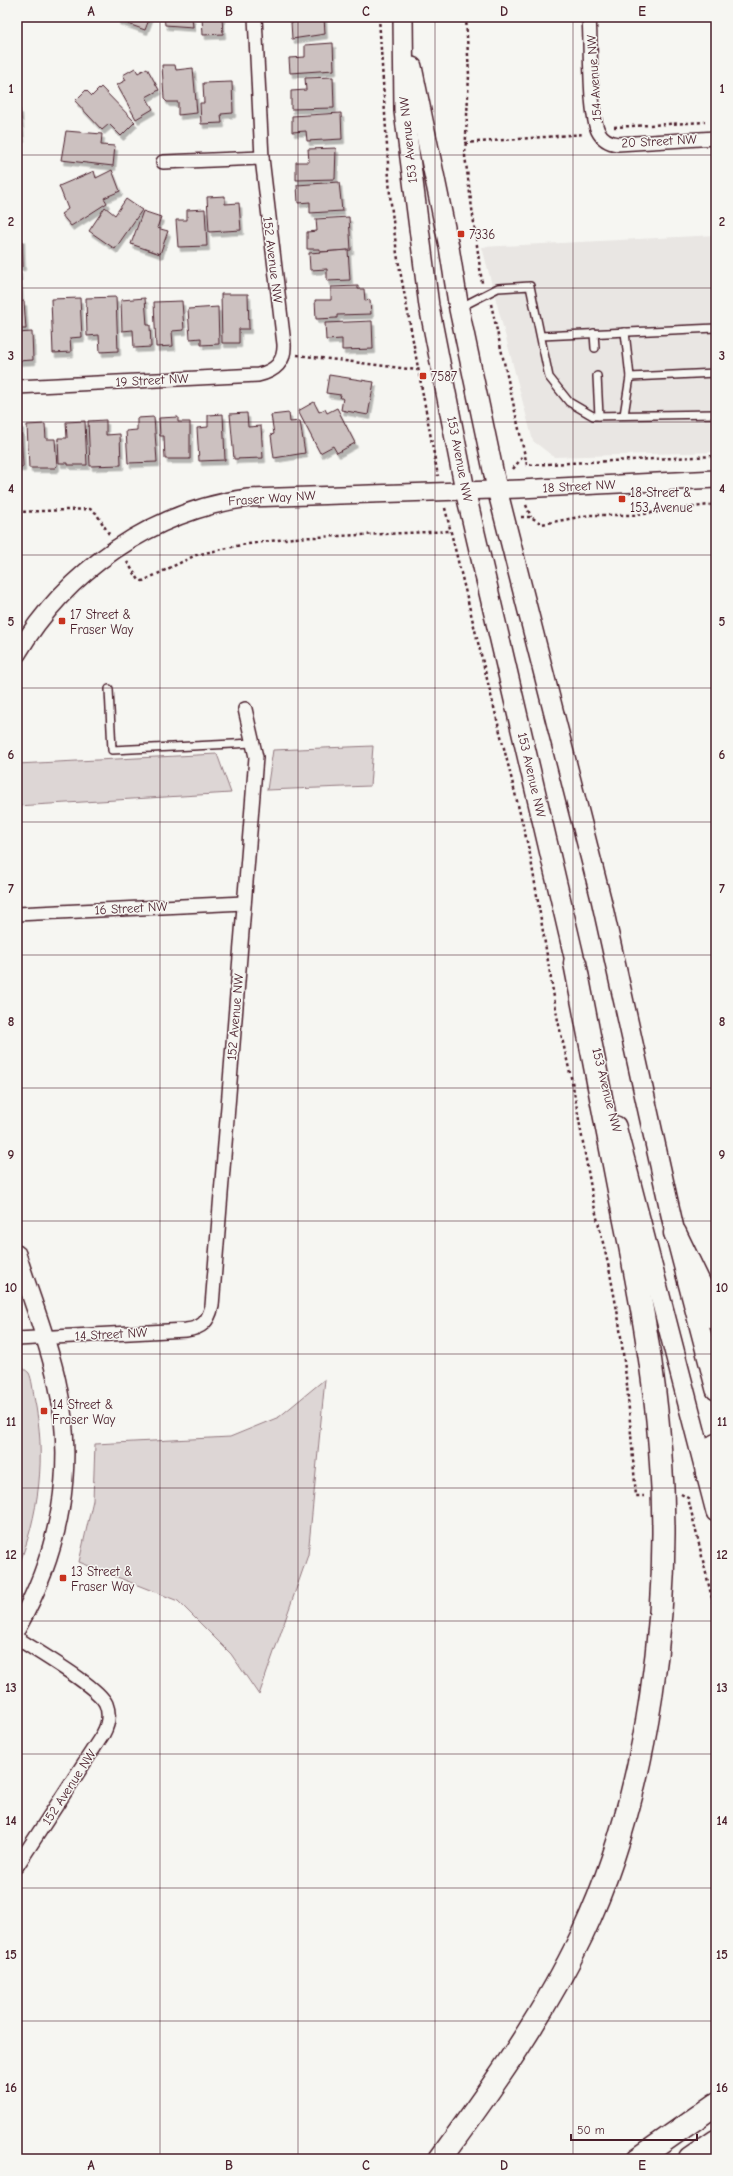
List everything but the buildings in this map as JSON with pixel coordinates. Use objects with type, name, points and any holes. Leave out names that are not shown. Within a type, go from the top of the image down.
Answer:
[{"type":"highway","points":[[440,2159],[504,2072],[552,1991],[582,1934],[616,1847],[639,1757],[650,1697],[658,1630],[663,1567],[663,1504],[656,1402],[642,1306],[575,963]]},
{"type":"highway","points":[[675,1233],[716,1318]]},
{"type":"highway","points":[[707,1473],[711,1455],[716,1445]]},
{"type":"highway","points":[[638,2159],[716,2104]]},
{"type":"highway","points":[[690,2159],[716,2141]]},
{"type":"main road","name":"153 Avenue NW","points":[[403,23],[449,247],[459,308],[497,490],[601,899],[675,1233],[716,1390]]},
{"type":"main road","name":"153 Avenue NW","points":[[403,23],[404,111],[412,180],[430,306],[465,490],[575,963],[716,1512]]},
{"type":"street","name":"152 Avenue NW","points":[[255,17],[262,158],[283,356]]},
{"type":"street","name":"154 Avenue NW","points":[[589,17],[594,120],[603,138]]},
{"type":"street","name":"20 Street NW","points":[[603,138],[611,143],[618,144],[716,138]]},
{"type":"street","points":[[163,162],[262,158]]},
{"type":"street","name":"19 Street NW","points":[[17,387],[258,375],[271,371],[283,356]]},
{"type":"street","name":"18 Street NW","points":[[465,490],[497,490],[716,479]]},
{"type":"street","name":"Fraser Way NW","points":[[17,654],[31,630],[52,604],[92,567],[146,531],[195,508],[248,498],[465,490]]},
{"type":"street","name":"152 Avenue NW","points":[[204,1324],[210,1316],[212,1306],[256,757],[245,709]]},
{"type":"street","name":"16 Street NW","points":[[17,914],[244,903]]},
{"type":"street","points":[[17,1254],[57,1381],[64,1419],[66,1469],[63,1496],[49,1558],[29,1607],[17,1628]]},
{"type":"street","name":"14 Street NW","points":[[17,1339],[186,1330],[197,1328],[204,1324]]},
{"type":"street","name":"152 Avenue NW","points":[[17,1638],[95,1690],[106,1704],[108,1716],[107,1726],[103,1734],[17,1866]]},
{"type":"lane","points":[[459,308],[498,288],[530,286],[550,377],[569,402],[593,416],[716,414]]},
{"type":"lane","points":[[541,336],[716,328]]},
{"type":"lane","points":[[624,415],[630,377],[625,332]]},
{"type":"lane","points":[[594,333],[595,348]]},
{"type":"lane","points":[[630,377],[716,373]]},
{"type":"lane","points":[[597,376],[600,416]]},
{"type":"lane","points":[[109,690],[112,750],[253,743]]},
{"type":"path","points":[[379,17],[390,195],[397,254],[417,370],[436,462]]},
{"type":"path","points":[[466,17],[469,75],[465,143],[466,166],[481,281]]},
{"type":"path","points":[[618,126],[708,122]]},
{"type":"path","points":[[465,143],[571,136]]},
{"type":"path","points":[[492,308],[527,465],[716,456]]},
{"type":"path","points":[[283,356],[417,370]]},
{"type":"path","points":[[513,470],[524,455]]},
{"type":"path","points":[[531,517],[542,524],[590,515],[636,515],[716,504]]},
{"type":"path","points":[[17,512],[90,509],[96,513],[110,534]]},
{"type":"path","points":[[447,514],[530,854],[558,1021],[573,1086],[594,1205],[619,1321],[627,1385],[636,1496],[648,1496]]},
{"type":"path","points":[[126,561],[139,580],[143,580],[196,555],[241,544],[293,538],[450,531]]},
{"type":"path","points":[[677,1494],[682,1494],[688,1498],[716,1615]]},
{"type":"shaded area","points":[[716,235],[716,452],[554,457],[533,441],[482,247]]},
{"type":"shaded area","points":[[373,746],[370,786],[267,790],[273,750]]},
{"type":"shaded area","points":[[217,754],[231,793],[17,806],[17,764]]},
{"type":"shaded area","points":[[17,1364],[29,1373],[31,1378],[38,1419],[40,1463],[39,1485],[31,1528],[17,1570]]},
{"type":"shaded area","points":[[325,1379],[308,1555],[259,1695],[231,1654],[178,1601],[79,1562],[93,1500],[95,1444],[230,1437],[279,1417]]},
{"type":"place","name":"7336","points":[[461,234]]},
{"type":"place","name":"7587","points":[[423,376]]},
{"type":"place","name":"18 Street & 153 Avenue","points":[[622,499]]},
{"type":"place","name":"17 Street & Fraser Way","points":[[62,621]]},
{"type":"place","name":"14 Street & Fraser Way","points":[[44,1411]]},
{"type":"place","name":"13 Street & Fraser Way","points":[[63,1578]]}]
